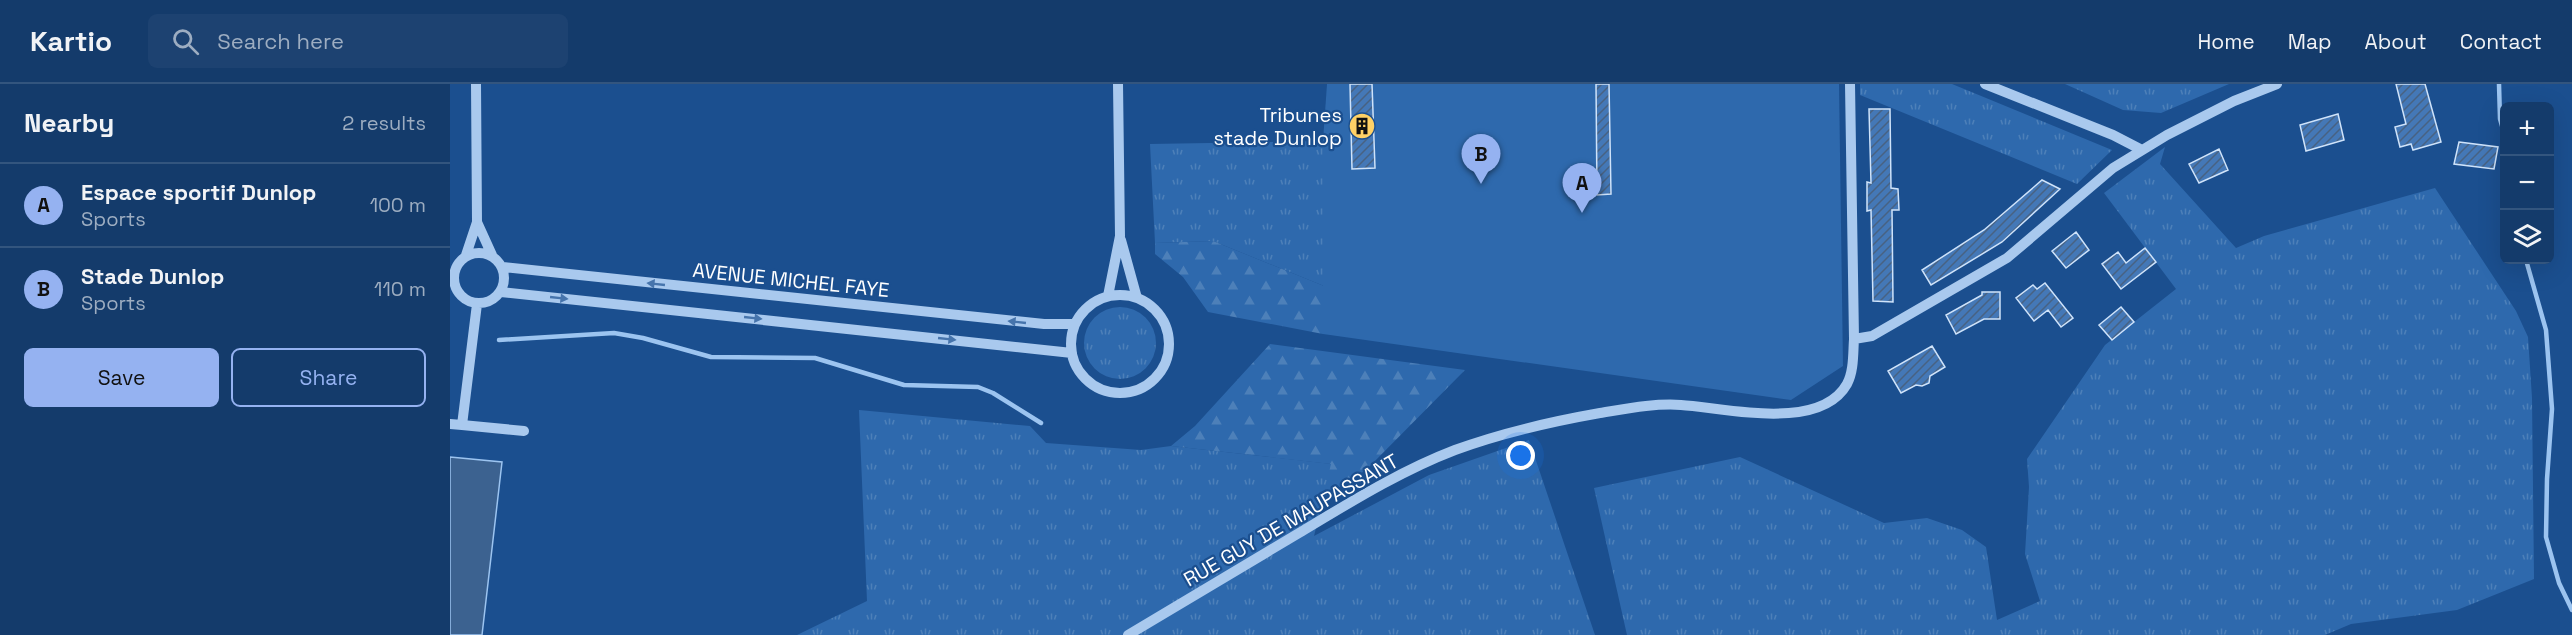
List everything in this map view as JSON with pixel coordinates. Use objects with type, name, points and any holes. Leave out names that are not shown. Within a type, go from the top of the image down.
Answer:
[{"type":"street","points":[[476,84],[477,222],[492,255],[503,267],[504,284],[501,292],[487,302],[477,304],[464,298],[453,286],[458,260],[477,222]]},
{"type":"street","points":[[1108,296],[1120,236],[1118,84]]},
{"type":"street","name":"RUE GUY DE MAUPASSANT","points":[[1128,635],[1371,490],[1454,451],[1518,429],[1622,409],[1677,404],[1797,413],[1816,408],[1836,398],[1848,382],[1854,339],[1850,84]]},
{"type":"street","points":[[1985,84],[2114,135],[2142,150]]},
{"type":"street","points":[[1854,339],[1872,336],[1997,264],[2113,168],[2142,150],[2234,100],[2277,84]]},
{"type":"street","points":[[1120,236],[1137,297]]},
{"type":"street","points":[[458,260],[479,252],[492,255]]},
{"type":"street","name":"AVENUE MICHEL FAYE","points":[[503,267],[1044,324],[1075,324]]},
{"type":"street","points":[[501,292],[1072,353]]},
{"type":"street","points":[[1108,296],[1137,297],[1152,306],[1163,319],[1169,335],[1169,352],[1163,368],[1152,381],[1138,390],[1121,393],[1104,391],[1089,382],[1078,369],[1072,353],[1072,334],[1075,324],[1083,311],[1108,296]]},
{"type":"street","points":[[462,425],[477,304]]},
{"type":"street","points":[[450,424],[524,431]]},
{"type":"green space","points":[[1327,84],[1839,84],[1843,366],[1791,400],[1323,334],[1323,141]]},
{"type":"green space","points":[[1860,84],[1952,84],[2112,150],[2077,184],[1860,95]]},
{"type":"green space","points":[[2065,84],[2229,84],[2161,113],[2123,110]]},
{"type":"green space","points":[[1323,141],[1324,286],[1213,241],[1155,243],[1150,144]]},
{"type":"green space","points":[[2165,147],[2160,164],[2236,248],[2264,236],[2435,188],[2516,311],[2528,337],[2532,398],[2534,579],[2457,610],[2351,624],[2325,635],[1627,635],[1594,488],[1740,457],[1884,523],[1927,518],[1962,530],[1986,547],[1997,620],[2040,601],[2025,554],[2029,487],[2027,459],[2105,345],[2176,289],[2104,193]]},
{"type":"green space","points":[[1213,241],[1324,286],[1323,334],[1208,312],[1183,277],[1155,254],[1155,243]]},
{"type":"green space","points":[[1120,307],[1140,313],[1150,323],[1156,343],[1150,363],[1140,373],[1120,379],[1100,373],[1090,363],[1084,343],[1090,323],[1100,313]]},
{"type":"green space","points":[[1270,344],[1465,370],[1366,470],[1323,498],[1331,464],[1171,446],[1195,426]]},
{"type":"green space","points":[[859,410],[1030,426],[1046,443],[1141,450],[1171,446],[1332,464],[1314,536],[1429,475],[1529,440],[1595,635],[797,635],[867,601]]},
{"type":"shaded area","points":[[450,457],[502,462],[482,635],[450,635]]},
{"type":"building","name":"Tribunes stade Dunlop","points":[[1350,84],[1372,84],[1375,168],[1352,169]]},
{"type":"building","points":[[1596,84],[1609,84],[1611,194],[1597,195]]},
{"type":"building","points":[[2396,84],[2425,84],[2441,142],[2413,150],[2411,144],[2400,147],[2395,127],[2406,124]]},
{"type":"building","points":[[1869,109],[1890,109],[1891,188],[1898,189],[1899,210],[1892,210],[1893,302],[1873,301],[1871,210],[1867,211],[1867,182],[1871,183]]},
{"type":"building","points":[[2338,114],[2344,140],[2306,151],[2300,125]]},
{"type":"building","points":[[2459,142],[2498,147],[2494,169],[2454,164]]},
{"type":"building","points":[[2219,149],[2228,170],[2199,183],[2189,164]]},
{"type":"building","points":[[2042,180],[2060,189],[2002,242],[1931,285],[1922,270],[1984,230]]},
{"type":"building","points":[[2076,232],[2089,250],[2066,268],[2052,251]]},
{"type":"building","points":[[2145,248],[2156,262],[2121,289],[2102,264],[2118,252],[2126,263]]},
{"type":"building","points":[[2045,283],[2073,318],[2061,327],[2048,310],[2034,321],[2016,298],[2033,285],[2037,289]]},
{"type":"building","points":[[1982,292],[2000,292],[2000,319],[1984,319],[1956,334],[1946,315],[1982,295]]},
{"type":"building","points":[[2121,307],[2134,322],[2112,340],[2099,325]]},
{"type":"building","points":[[1932,346],[1945,367],[1930,376],[1929,383],[1922,386],[1916,385],[1901,393],[1888,371]]},
{"type":"waterway","points":[[2499,84],[2500,119]]},
{"type":"waterway","points":[[2527,264],[2546,330],[2552,409],[2546,537],[2559,583],[2572,610]]},
{"type":"waterway","points":[[499,340],[614,333],[643,338],[711,357],[815,358],[904,385],[978,387],[993,393],[1041,423]]},
{"type":"place","name":"Tribunes stade Dunlop","points":[[1362,126]]},
{"type":"place","name":"Stade Dunlop","points":[[1481,184]]},
{"type":"place","name":"Espace sportif Dunlop","points":[[1582,213]]}]
